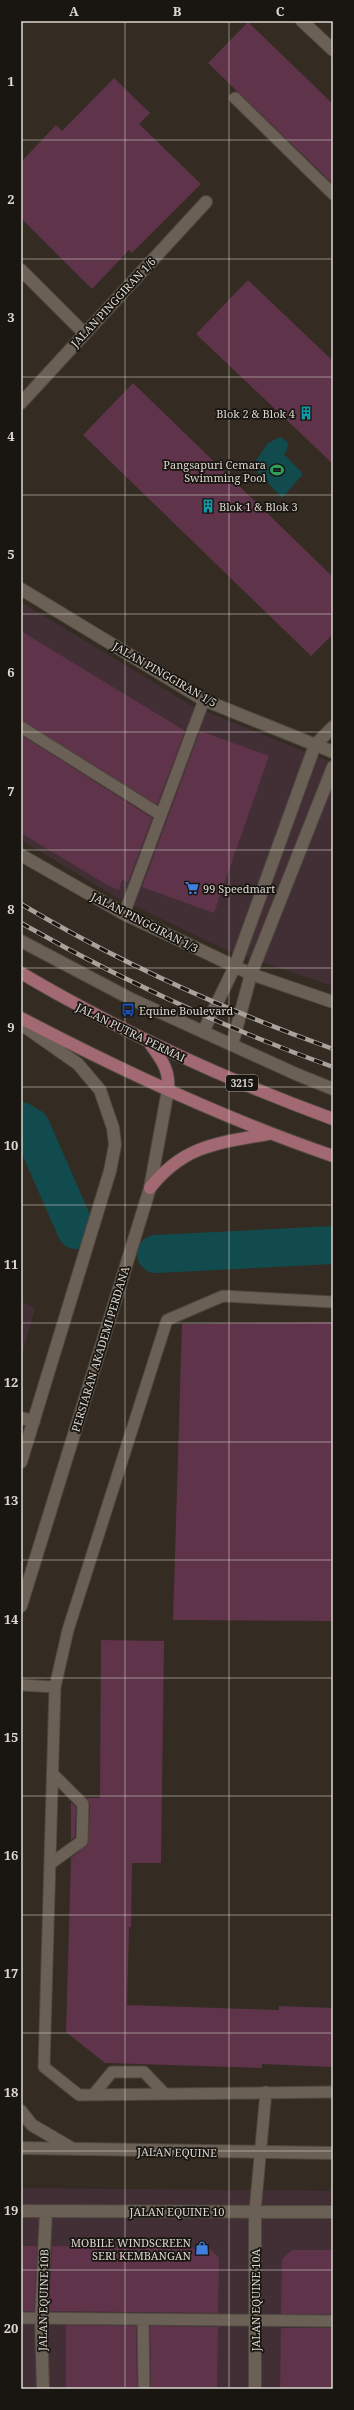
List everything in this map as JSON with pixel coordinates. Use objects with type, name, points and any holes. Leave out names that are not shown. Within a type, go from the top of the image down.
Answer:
[{"type":"main road","name":"JALAN PUTRA PERMAI","points":[[21,973],[68,1001],[151,1045],[280,1099],[333,1119]]},
{"type":"main road","points":[[21,1018],[88,1053],[168,1090],[268,1134],[333,1156]]},
{"type":"main road","points":[[151,1045],[166,1066],[170,1078],[168,1090]]},
{"type":"main road","points":[[150,1188],[163,1172],[189,1153],[218,1143],[268,1134]]},
{"type":"street","points":[[302,21],[333,50]]},
{"type":"street","name":"JALAN PINGGIRAN 1/6","points":[[21,403],[206,202]]},
{"type":"street","points":[[21,270],[84,333]]},
{"type":"street","name":"JALAN PINGGIRAN 1/5","points":[[21,589],[204,700],[333,752]]},
{"type":"street","points":[[203,1032],[235,966],[315,745],[333,727]]},
{"type":"street","points":[[232,1045],[251,974],[333,767]]},
{"type":"street","name":"JALAN PINGGIRAN 1/3","points":[[21,855],[124,914],[251,974],[333,1002]]},
{"type":"street","points":[[21,941],[131,998],[203,1032],[333,1089]]},
{"type":"street","points":[[21,1024],[78,1064],[100,1090],[113,1128],[115,1146],[110,1171],[21,1462]]},
{"type":"street","name":"PERSIARAN AKADEMI PERDANA","points":[[21,1606],[150,1188],[168,1090]]},
{"type":"street","points":[[21,1418],[34,1421]]},
{"type":"street","points":[[21,2111],[32,2124],[74,2150]]},
{"type":"street","name":"JALAN EQUINE","points":[[21,2148],[333,2153]]},
{"type":"street","name":"JALAN EQUINE 10","points":[[21,2211],[333,2212]]},
{"type":"street","name":"JALAN EQUINE 10B","points":[[43,2389],[41,2318],[46,2211]]},
{"type":"street","name":"JALAN EQUINE 10A","points":[[255,2211],[255,2389]]},
{"type":"lane","points":[[235,98],[333,194]]},
{"type":"lane","points":[[124,914],[204,700]]},
{"type":"lane","points":[[21,727],[161,815]]},
{"type":"lane","points":[[333,1302],[223,1296],[167,1320],[68,1630],[55,1687],[44,2067],[78,2095],[333,2092]]},
{"type":"lane","points":[[21,1685],[55,1687]]},
{"type":"lane","points":[[50,1864],[82,1841],[83,1804],[53,1774]]},
{"type":"lane","points":[[93,2095],[112,2072],[144,2072],[165,2094]]},
{"type":"lane","points":[[255,2211],[266,2092]]},
{"type":"lane","points":[[21,2318],[333,2321]]},
{"type":"lane","points":[[143,2319],[144,2389]]},
{"type":"shaded area","points":[[21,602],[192,706],[333,763],[333,986],[229,951],[118,898],[21,840]]},
{"type":"shaded area","points":[[21,1301],[35,1309],[21,1358]]},
{"type":"shaded area","points":[[21,2188],[333,2191],[333,2389],[21,2389]]},
{"type":"water","name":"Pangsapuri Cemara Swimming Pool","points":[[280,437],[288,442],[287,450],[284,454],[303,474],[282,498],[252,466],[268,443]]},
{"type":"building","points":[[248,22],[333,104],[333,184],[208,63]]},
{"type":"building","points":[[114,78],[150,113],[139,124],[201,184],[132,253],[129,250],[92,289],[21,218],[21,162],[56,125],[62,131]]},
{"type":"building","name":"Blok 2 & Blok 4","points":[[248,280],[333,361],[333,464],[196,334]]},
{"type":"building","name":"Blok 1 & Blok 3","points":[[133,383],[333,577],[333,634],[311,656],[83,435]]},
{"type":"building","points":[[21,631],[185,731],[157,805],[21,720]]},
{"type":"building","points":[[200,731],[269,756],[214,913],[142,887]]},
{"type":"building","points":[[21,735],[152,818],[128,882],[122,880],[119,890],[109,886],[21,833]]},
{"type":"building","points":[[333,1322],[333,1621],[173,1620],[182,1324]]},
{"type":"building","points":[[101,1640],[164,1641],[161,1863],[132,1863],[131,1927],[129,1927],[127,2005],[279,2010],[279,2006],[333,2008],[333,2067],[262,2064],[262,2068],[105,2063],[66,2032],[71,1858],[88,1844],[90,1804],[87,1798],[100,1798]]},
{"type":"building","points":[[71,1802],[76,1807],[75,1837],[71,1840]]},
{"type":"building","points":[[21,2246],[37,2246],[34,2311],[21,2311]]},
{"type":"building","points":[[52,2246],[210,2249],[219,2258],[218,2313],[49,2311]]},
{"type":"building","points":[[292,2250],[333,2250],[333,2314],[281,2314],[282,2259]]},
{"type":"building","points":[[66,2325],[136,2326],[137,2389],[66,2389]]},
{"type":"building","points":[[150,2326],[218,2327],[217,2389],[151,2389]]},
{"type":"building","points":[[281,2328],[333,2328],[333,2389],[280,2389]]},
{"type":"waterway","points":[[21,1121],[31,1127],[76,1230]]},
{"type":"waterway","points":[[156,1254],[333,1245]]},
{"type":"railway","points":[[21,904],[58,926],[135,966],[213,1002],[333,1049]]},
{"type":"railway","points":[[21,923],[97,964],[174,1002],[253,1036],[333,1067]]},
{"type":"place","name":"Blok 2 & Blok 4","points":[[306,413]]},
{"type":"place","name":"Pangsapuri Cemara Swimming Pool","points":[[277,470]]},
{"type":"place","name":"Blok 1 & Blok 3","points":[[208,506]]},
{"type":"place","name":"99 Speedmart","points":[[192,888]]},
{"type":"place","name":"Equine Boulevard","points":[[128,1010]]},
{"type":"place","name":"MOBILE WINDSCREEN SERI KEMBANGAN","points":[[202,2248]]}]
